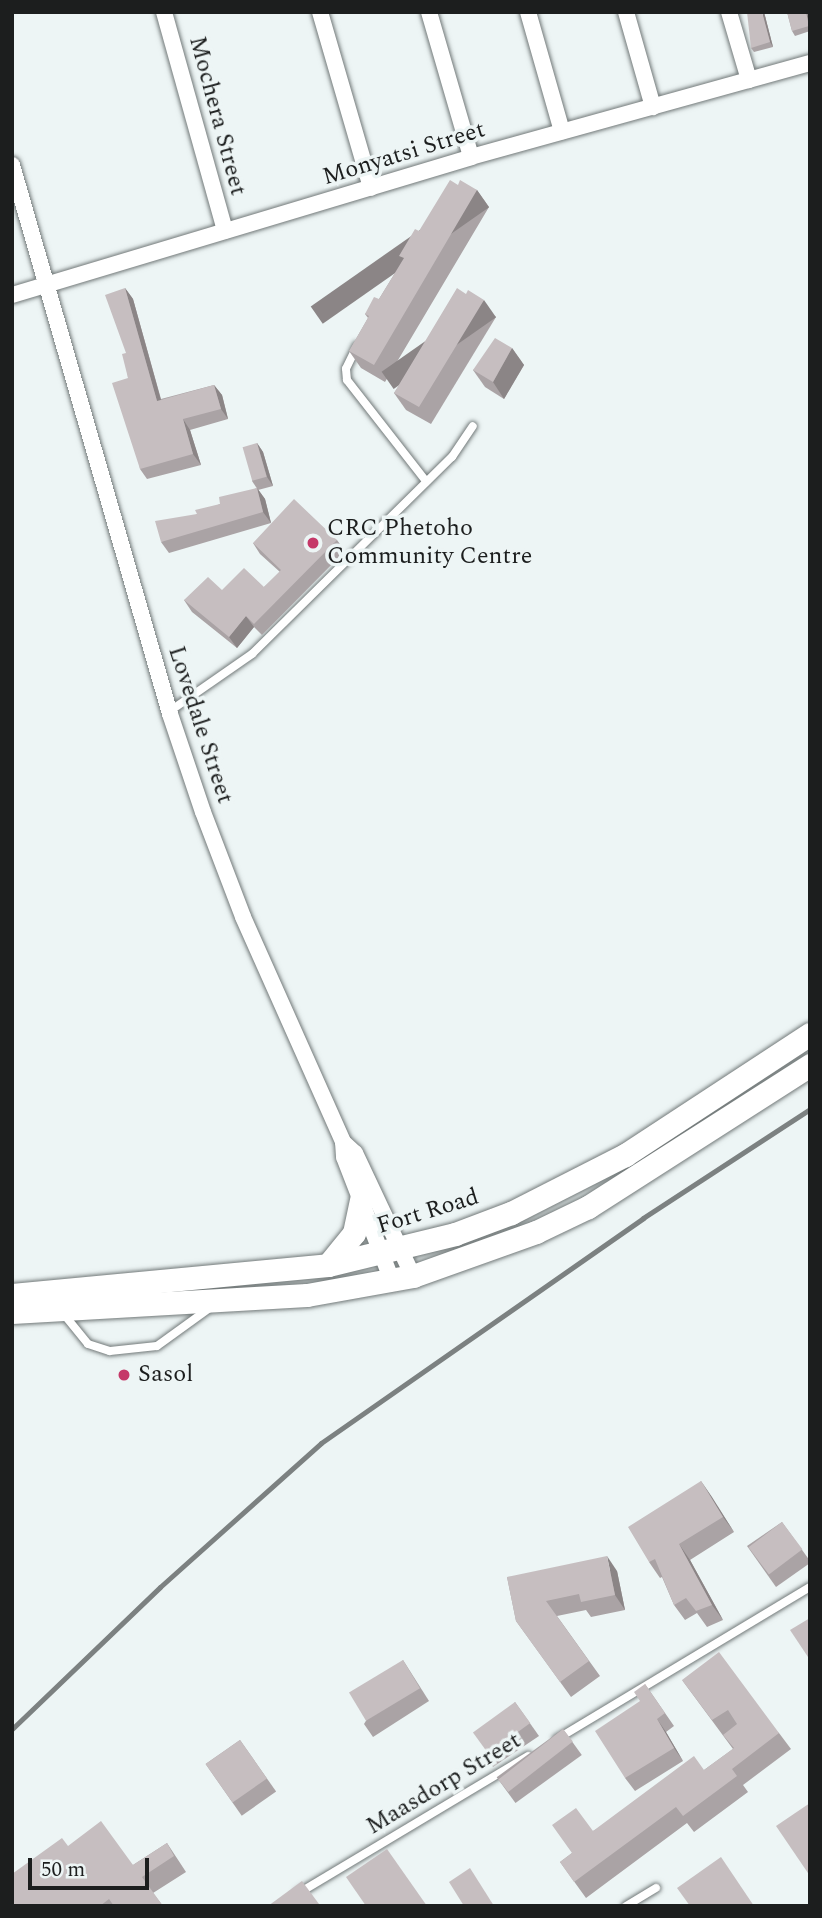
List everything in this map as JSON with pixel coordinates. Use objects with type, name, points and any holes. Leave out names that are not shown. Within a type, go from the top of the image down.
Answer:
[{"type":"main road","name":"Fort Road","points":[[12,1295],[328,1265],[393,1252],[511,1213],[571,1185],[625,1155],[810,1034]]},
{"type":"main road","points":[[12,1312],[307,1295],[403,1279],[536,1232],[588,1207],[810,1065]]},
{"type":"main road","points":[[328,1265],[354,1233],[361,1200]]},
{"type":"street","name":"Mochera Street","points":[[164,12],[225,231]]},
{"type":"street","points":[[320,12],[371,188]]},
{"type":"street","points":[[429,12],[471,157]]},
{"type":"street","points":[[528,12],[562,131]]},
{"type":"street","points":[[626,12],[653,107]]},
{"type":"street","points":[[729,12],[749,80]]},
{"type":"street","name":"Monyatsi Street","points":[[12,295],[471,157],[810,63]]},
{"type":"street","name":"Lovedale Street","points":[[12,165],[170,711],[243,917],[343,1142],[344,1157],[361,1200],[393,1252],[403,1279]]},
{"type":"street","points":[[343,1142],[355,1153],[393,1252]]},
{"type":"lane","points":[[365,333],[347,363],[347,380],[426,481]]},
{"type":"lane","points":[[170,711],[252,654],[462,446],[473,426]]},
{"type":"lane","points":[[59,1308],[88,1344],[110,1351],[157,1346],[220,1301]]},
{"type":"lane","name":"Maasdorp Street","points":[[550,1743],[810,1587]]},
{"type":"lane","name":"Maasdorp Street","points":[[290,1899],[538,1750]]},
{"type":"lane","points":[[626,1906],[656,1888]]},
{"type":"building","points":[[747,12],[762,12],[770,42],[751,48]]},
{"type":"building","points":[[787,12],[806,12],[809,26],[792,31]]},
{"type":"building","points":[[450,180],[458,185],[460,180],[477,190],[374,365],[349,351],[369,316],[365,314],[374,297],[379,299],[404,258],[399,256],[415,229],[419,231]]},
{"type":"building","points":[[125,288],[157,401],[214,385],[221,409],[183,419],[193,454],[140,469],[112,383],[128,378],[122,354],[126,353],[105,295]]},
{"type":"building","points":[[457,288],[466,294],[468,290],[484,300],[419,407],[394,393]]},
{"type":"building","points":[[495,338],[512,348],[493,382],[473,370]]},
{"type":"building","points":[[257,443],[267,477],[252,481],[243,447]]},
{"type":"building","points":[[257,488],[263,512],[161,542],[155,521],[197,514],[195,510],[220,504],[219,497]]},
{"type":"building","points":[[294,499],[337,540],[254,624],[246,616],[229,637],[184,600],[208,577],[222,590],[244,568],[264,587],[281,570],[253,543]]},
{"type":"building","points":[[701,1481],[723,1517],[679,1544],[712,1605],[696,1611],[686,1598],[674,1605],[655,1559],[649,1562],[628,1527]]},
{"type":"building","points":[[782,1522],[802,1549],[769,1574],[748,1547]]},
{"type":"building","points":[[607,1556],[615,1595],[581,1602],[579,1594],[546,1601],[589,1661],[560,1682],[516,1621],[507,1577]]},
{"type":"building","points":[[810,1618],[810,1660],[790,1630]]},
{"type":"building","points":[[719,1652],[779,1733],[732,1769],[737,1776],[683,1816],[676,1807],[574,1882],[560,1862],[572,1853],[552,1825],[576,1808],[593,1831],[694,1756],[704,1770],[734,1748],[723,1735],[737,1724],[728,1710],[712,1720],[682,1680]]},
{"type":"building","points":[[403,1660],[420,1688],[366,1721],[349,1692]]},
{"type":"building","points":[[645,1684],[665,1713],[657,1719],[674,1748],[625,1778],[595,1731],[640,1701],[634,1692]]},
{"type":"building","points":[[515,1702],[530,1723],[488,1754],[473,1733]]},
{"type":"building","points":[[563,1729],[573,1742],[508,1792],[498,1779]]},
{"type":"building","points":[[240,1740],[267,1779],[233,1803],[206,1764]]},
{"type":"building","points":[[810,1803],[810,1876],[776,1826]]},
{"type":"building","points":[[101,1821],[133,1865],[167,1843],[174,1856],[142,1877],[163,1906],[114,1906],[109,1899],[100,1906],[16,1906],[12,1901],[12,1874],[62,1838],[68,1846]]},
{"type":"building","points":[[387,1849],[427,1906],[366,1906],[346,1877]]},
{"type":"building","points":[[721,1857],[754,1906],[690,1906],[677,1888]]},
{"type":"building","points":[[470,1868],[494,1906],[464,1906],[449,1882]]},
{"type":"building","points":[[302,1881],[319,1904],[268,1906]]},
{"type":"railway","points":[[12,1729],[160,1587],[321,1443],[643,1218],[810,1109]]},
{"type":"place","name":"CRC Phetoho Community Centre","points":[[313,543]]},
{"type":"place","name":"Sasol","points":[[124,1375]]}]
